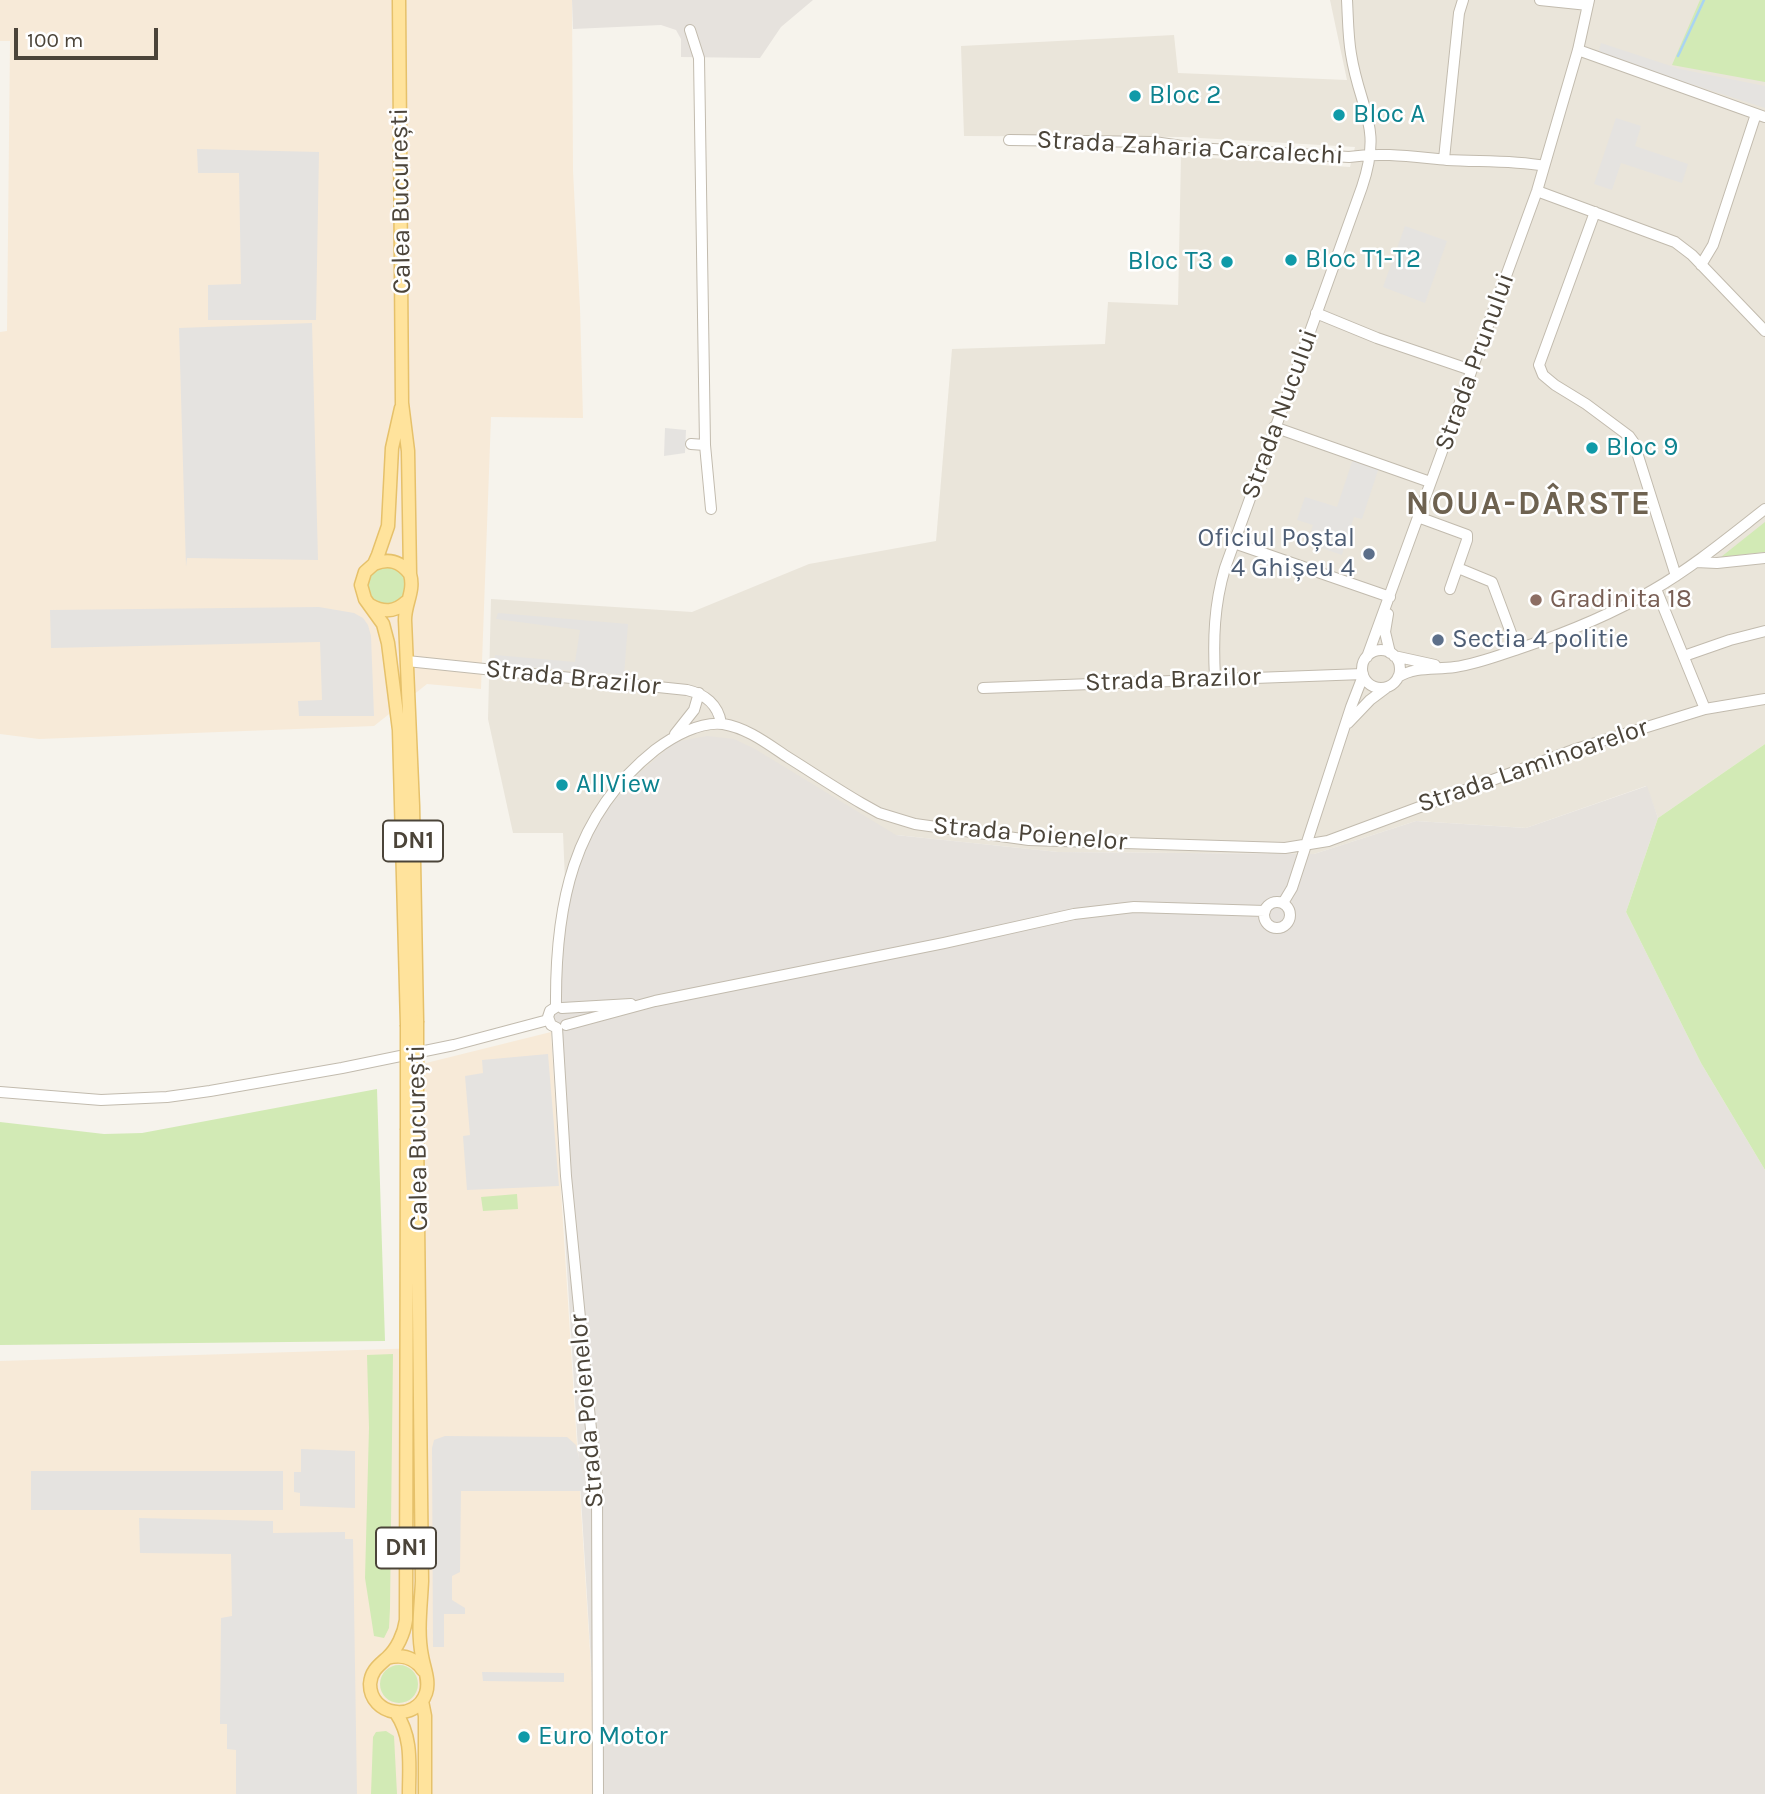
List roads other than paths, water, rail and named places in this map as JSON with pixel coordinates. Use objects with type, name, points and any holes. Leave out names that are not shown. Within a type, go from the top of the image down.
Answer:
[{"type":"main road","name":"Calea București","points":[[399,0],[402,403],[408,451],[412,589],[407,602],[412,1130],[406,1620],[402,1637],[387,1658],[373,1671],[370,1689],[382,1707],[396,1713],[403,1724],[409,1742],[409,1794]]},
{"type":"main road","name":"Calea București","points":[[402,403],[392,449],[388,526],[374,564],[365,572],[361,585],[365,599],[383,624],[388,643],[398,730],[412,1023]]},
{"type":"main road","points":[[374,564],[390,560],[410,574]]},
{"type":"main road","points":[[370,605],[393,611],[407,602]]},
{"type":"main road","name":"Calea București","points":[[412,1130],[422,1581],[420,1645],[428,1687],[422,1701],[425,1716],[425,1794]]},
{"type":"main road","points":[[387,1658],[405,1656],[420,1665],[425,1672]]},
{"type":"main road","points":[[396,1713],[411,1711],[422,1701]]},
{"type":"street","name":"Strada Nucului","points":[[1215,678],[1214,617],[1217,595],[1371,154],[1372,139],[1366,105],[1351,55],[1347,0]]},
{"type":"street","points":[[1444,159],[1459,13],[1463,0]]},
{"type":"street","points":[[1540,0],[1589,2]]},
{"type":"street","name":"Strada Prunului","points":[[1367,657],[1536,191],[1578,50],[1589,2]]},
{"type":"street","points":[[690,30],[699,58],[705,445],[710,509]]},
{"type":"street","points":[[1578,50],[1761,115],[1711,251],[1701,265]]},
{"type":"street","points":[[688,98],[699,105]]},
{"type":"street","points":[[688,126],[700,133]]},
{"type":"street","name":"Strada Zaharia Carcalechi","points":[[1009,140],[1154,142],[1196,148],[1349,156],[1371,154]]},
{"type":"street","points":[[1371,154],[1522,162],[1544,166]]},
{"type":"street","points":[[1536,191],[1675,242],[1765,331]]},
{"type":"street","points":[[1595,212],[1538,365],[1543,375],[1555,386],[1586,404],[1629,436],[1634,443],[1676,576]]},
{"type":"street","name":"Strada Nucului","points":[[1316,313],[1377,338],[1471,370]]},
{"type":"street","points":[[1274,427],[1430,482]]},
{"type":"street","points":[[691,444],[705,445]]},
{"type":"street","points":[[1346,726],[1370,700],[1398,677],[1417,669],[1468,664],[1517,649],[1610,612],[1656,589],[1765,509]]},
{"type":"street","points":[[1418,517],[1466,535],[1450,589]]},
{"type":"street","points":[[1234,542],[1390,597]]},
{"type":"street","points":[[1696,562],[1717,563],[1765,558]]},
{"type":"street","points":[[1458,568],[1492,582],[1517,649]]},
{"type":"street","points":[[1656,589],[1705,709]]},
{"type":"street","name":"Strada Prunului","points":[[1390,597],[1385,632],[1392,654]]},
{"type":"street","points":[[1684,656],[1730,639],[1765,631]]},
{"type":"street","points":[[1283,904],[1292,888],[1367,657],[1380,650],[1445,668]]},
{"type":"street","points":[[1392,654],[1400,666],[1398,677]]},
{"type":"street","name":"Strada Brazilor","points":[[407,662],[699,693],[713,704],[721,723]]},
{"type":"street","points":[[1363,675],[1366,681],[1376,688],[1388,687]]},
{"type":"street","name":"Strada Brazilor","points":[[983,688],[1363,675]]},
{"type":"street","points":[[669,740],[694,710],[699,693]]},
{"type":"street","name":"Strada Laminoarelor","points":[[1305,846],[1328,841],[1576,748],[1705,709],[1765,699]]},
{"type":"street","name":"Strada Poienelor","points":[[598,1794],[597,1490],[568,1189],[562,1027],[569,1015],[559,1007],[557,939],[566,888],[575,859],[587,830],[617,788],[644,759],[669,740],[695,729],[721,723],[752,734],[879,813],[915,824],[1029,840],[1285,848],[1305,846]]},
{"type":"street","points":[[1272,903],[1283,904],[1289,909],[1290,917],[1287,924],[1280,928],[1273,927],[1267,922],[1265,911],[1272,903]]},
{"type":"street","points":[[0,1092],[101,1100],[167,1097],[210,1091],[342,1069],[454,1045],[548,1020],[551,1025],[562,1027],[656,1002],[1073,914],[1134,907],[1265,911]]},
{"type":"street","points":[[559,1007],[656,1002]]},
{"type":"street","name":"Strada Poienelor","points":[[548,1020],[550,1011],[559,1007]]},
{"type":"waterway","points":[[1678,56],[1704,0]]},
{"type":"place","name":"Bloc 2","points":[[1135,96]]},
{"type":"place","name":"Bloc A","points":[[1339,115]]},
{"type":"place","name":"Bloc T1-T2","points":[[1291,260]]},
{"type":"place","name":"Bloc T3","points":[[1227,262]]},
{"type":"place","name":"Bloc 9","points":[[1592,448]]},
{"type":"place","name":"Oficiul Poștal 4 Ghișeu 4","points":[[1369,554]]},
{"type":"place","name":"Gradinita 18","points":[[1536,600]]},
{"type":"place","name":"Sectia 4 politie","points":[[1438,640]]},
{"type":"place","name":"AllView","points":[[562,785]]},
{"type":"place","name":"Euro Motor","points":[[524,1737]]},
{"type":"district","name":"NOUA-DÂRSTE","points":[[1529,505]]}]
